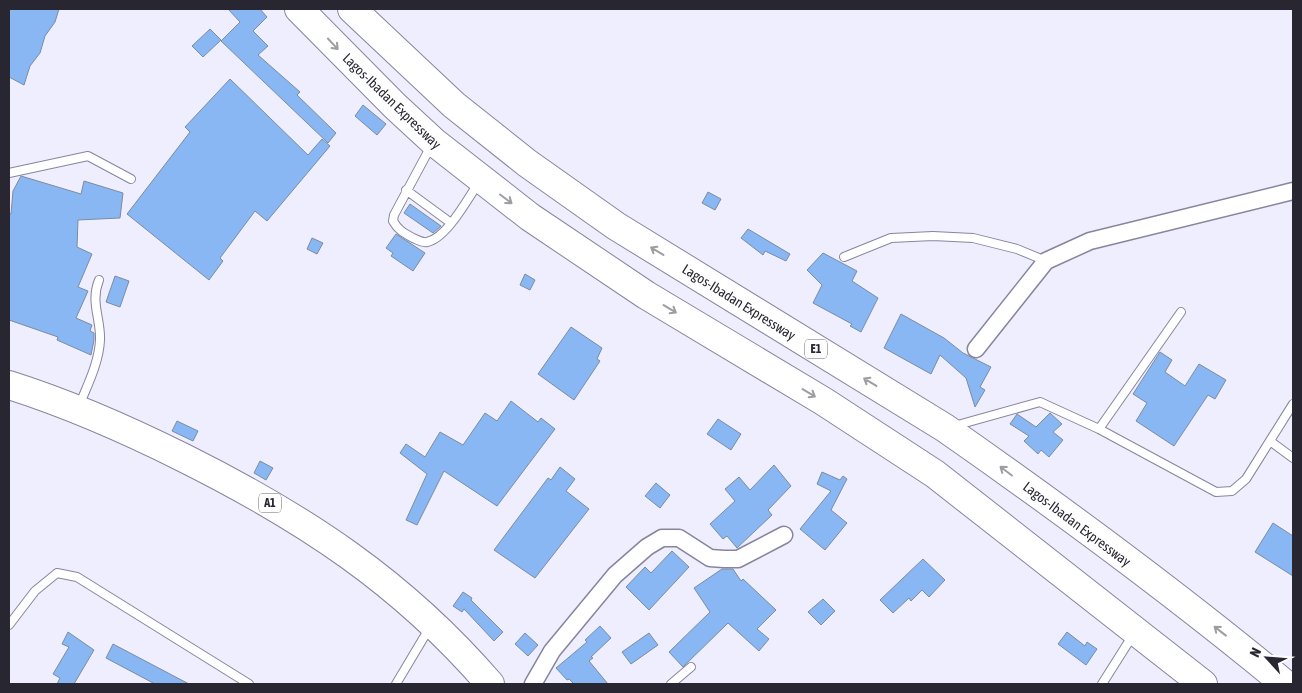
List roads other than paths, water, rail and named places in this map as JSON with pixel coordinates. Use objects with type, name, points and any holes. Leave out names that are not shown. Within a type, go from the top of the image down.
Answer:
[{"type":"highway","name":"Lagos-Ibadan Expressway","points":[[299,9],[388,100],[434,142],[530,217],[646,295],[823,401],[935,474],[1203,684]]},
{"type":"highway","name":"Lagos-Ibadan Expressway","points":[[352,9],[454,105],[527,163],[600,214],[945,428],[1158,584],[1285,684]]},
{"type":"highway","name":"A1","points":[[9,385],[78,410],[141,436],[280,509],[366,565],[432,623],[490,684]]},
{"type":"street","points":[[976,349],[1046,261],[1090,241],[1293,191]]},
{"type":"street","points":[[533,684],[552,651],[615,575],[662,538],[679,538],[710,558],[724,560],[738,558],[784,535]]},
{"type":"lane","points":[[434,142],[394,215],[393,221],[399,230],[425,243],[442,234],[480,179]]},
{"type":"lane","points":[[9,173],[88,156],[131,180]]},
{"type":"lane","points":[[406,190],[451,223]]},
{"type":"lane","points":[[844,257],[891,238],[933,236],[973,238],[1017,249],[1046,261]]},
{"type":"lane","points":[[78,410],[99,353],[100,327],[94,296],[99,280]]},
{"type":"lane","points":[[1099,429],[1181,312]]},
{"type":"lane","points":[[945,428],[1040,402],[1099,429],[1216,492],[1232,491],[1246,479],[1293,404]]},
{"type":"lane","points":[[1270,441],[1293,458]]},
{"type":"lane","points":[[9,625],[34,591],[57,573],[76,577],[249,684]]},
{"type":"lane","points":[[396,684],[432,623]]},
{"type":"lane","points":[[1102,684],[1135,631]]},
{"type":"lane","points":[[671,684],[691,667]]}]
